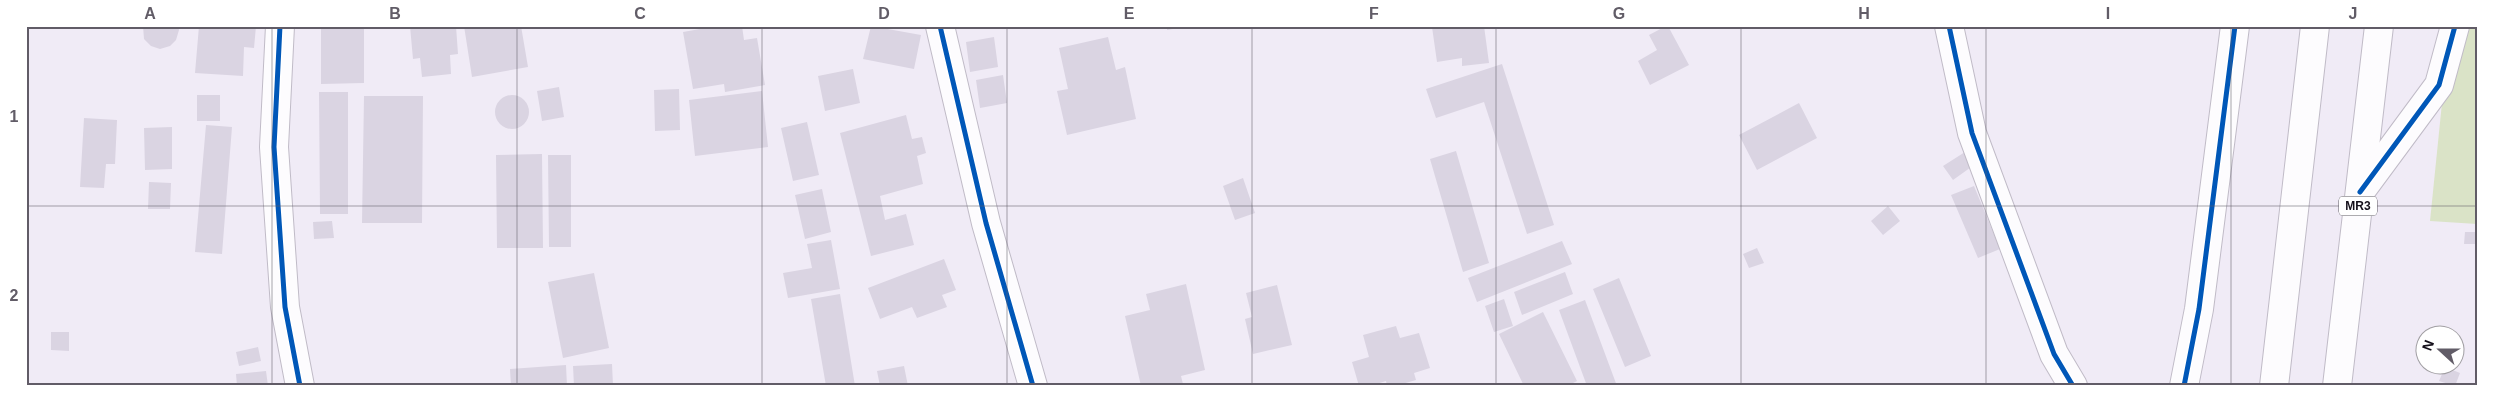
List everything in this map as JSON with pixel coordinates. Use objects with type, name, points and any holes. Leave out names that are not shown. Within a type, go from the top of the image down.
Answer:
[{"type":"main road","points":[[280,26],[274,147],[285,307],[300,386]]},
{"type":"main road","points":[[940,26],[986,223],[1032,386]]},
{"type":"main road","points":[[1949,26],[1972,133],[2054,354],[2074,386]]},
{"type":"main road","points":[[2184,386],[2198,308],[2235,26]]},
{"type":"main road","points":[[2274,386],[2315,26]]},
{"type":"main road","name":"MR3","points":[[2337,386],[2379,26]]},
{"type":"main road","points":[[2360,192],[2439,85],[2455,26]]},
{"type":"green space","points":[[2463,26],[2477,26],[2477,224],[2430,221],[2443,93]]},
{"type":"building","points":[[143,26],[178,26],[179,30],[176,40],[170,46],[160,49],[151,46],[144,39]]},
{"type":"building","points":[[199,26],[256,26],[254,48],[244,47],[243,76],[195,73]]},
{"type":"building","points":[[321,26],[364,26],[364,83],[321,84]]},
{"type":"building","points":[[410,26],[456,26],[458,54],[450,55],[451,74],[422,77],[420,58],[413,59]]},
{"type":"building","points":[[464,26],[521,26],[528,67],[472,77]]},
{"type":"building","points":[[717,26],[742,26],[744,40],[757,38],[765,85],[725,92],[724,84],[693,89],[683,32]]},
{"type":"building","points":[[871,26],[921,35],[914,69],[863,59]]},
{"type":"building","points":[[1167,26],[1184,26],[1184,27],[1167,30]]},
{"type":"building","points":[[1484,26],[1489,63],[1462,66],[1462,58],[1437,62],[1432,27]]},
{"type":"building","points":[[1668,26],[1689,65],[1650,85],[1638,61],[1657,50],[1649,35]]},
{"type":"building","points":[[994,37],[998,67],[970,72],[966,42]]},
{"type":"building","points":[[1108,37],[1116,70],[1125,67],[1136,119],[1067,135],[1057,91],[1068,89],[1059,48]]},
{"type":"building","points":[[1502,64],[1554,225],[1527,234],[1484,102],[1436,118],[1426,89]]},
{"type":"building","points":[[853,69],[860,103],[825,111],[818,76]]},
{"type":"building","points":[[1003,75],[1007,103],[980,108],[976,80]]},
{"type":"building","points":[[559,87],[564,117],[542,121],[537,91]]},
{"type":"building","points":[[679,89],[680,130],[655,131],[654,90]]},
{"type":"building","points":[[762,91],[768,147],[695,156],[689,100]]},
{"type":"building","points":[[319,92],[348,92],[348,214],[320,214]]},
{"type":"building","points":[[197,95],[220,95],[220,121],[197,121]]},
{"type":"building","points":[[512,95],[524,100],[529,112],[524,124],[512,129],[500,124],[495,112],[500,100]]},
{"type":"building","points":[[364,96],[423,96],[422,223],[362,223]]},
{"type":"building","points":[[1799,103],[1817,138],[1757,170],[1739,135]]},
{"type":"building","points":[[906,115],[912,139],[922,137],[926,153],[917,156],[923,184],[880,196],[885,220],[906,214],[914,245],[871,256],[840,133]]},
{"type":"building","points":[[84,118],[117,120],[115,164],[106,164],[104,188],[80,187]]},
{"type":"building","points":[[807,122],[819,175],[793,181],[781,128]]},
{"type":"building","points":[[206,125],[232,127],[222,254],[195,252]]},
{"type":"building","points":[[172,127],[172,169],[145,170],[144,128]]},
{"type":"building","points":[[1456,151],[1489,263],[1463,272],[1430,159]]},
{"type":"building","points":[[1965,152],[1974,165],[1953,180],[1943,166]]},
{"type":"building","points":[[542,154],[543,248],[497,248],[496,155]]},
{"type":"building","points":[[548,155],[571,155],[571,247],[549,247]]},
{"type":"building","points":[[1243,178],[1255,213],[1235,220],[1223,186]]},
{"type":"building","points":[[149,182],[171,183],[170,209],[148,209]]},
{"type":"building","points":[[1974,186],[2000,249],[1978,258],[1951,195]]},
{"type":"building","points":[[822,189],[831,232],[805,239],[795,195]]},
{"type":"building","points":[[1888,206],[1900,221],[1883,235],[1871,221]]},
{"type":"building","points":[[332,221],[334,238],[314,239],[313,222]]},
{"type":"building","points":[[2465,232],[2477,232],[2477,244],[2464,244]]},
{"type":"building","points":[[831,240],[840,289],[788,298],[783,273],[812,268],[807,244]]},
{"type":"building","points":[[1562,241],[1572,264],[1477,302],[1468,278]]},
{"type":"building","points":[[1757,248],[1764,263],[1749,268],[1743,254]]},
{"type":"building","points":[[944,259],[956,290],[942,295],[947,307],[917,318],[912,307],[880,319],[868,288]]},
{"type":"building","points":[[1565,272],[1573,294],[1522,315],[1514,292]]},
{"type":"building","points":[[594,273],[609,348],[563,358],[548,282]]},
{"type":"building","points":[[1619,278],[1651,356],[1625,367],[1593,289]]},
{"type":"building","points":[[1186,284],[1205,370],[1181,376],[1183,384],[1141,386],[1125,316],[1150,310],[1146,294]]},
{"type":"building","points":[[1277,285],[1292,345],[1253,354],[1245,319],[1252,317],[1246,293]]},
{"type":"building","points":[[840,294],[855,386],[826,386],[811,299]]},
{"type":"building","points":[[1504,299],[1513,326],[1494,332],[1485,306]]},
{"type":"building","points":[[1585,300],[1617,386],[1587,386],[1559,310]]},
{"type":"building","points":[[1543,312],[1577,381],[1567,386],[1524,386],[1499,334]]},
{"type":"building","points":[[1396,326],[1400,338],[1419,333],[1430,368],[1414,373],[1416,380],[1395,386],[1387,386],[1386,381],[1370,386],[1359,386],[1352,362],[1369,357],[1363,335]]},
{"type":"building","points":[[51,332],[69,332],[69,351],[51,350]]},
{"type":"building","points":[[258,347],[261,361],[239,366],[236,352]]},
{"type":"building","points":[[612,364],[613,386],[574,386],[573,366]]},
{"type":"building","points":[[566,365],[567,386],[511,386],[510,369]]},
{"type":"building","points":[[904,366],[908,386],[880,386],[877,371]]},
{"type":"building","points":[[266,371],[268,386],[237,386],[236,374]]},
{"type":"building","points":[[2442,374],[2460,374],[2455,386],[2439,381]]},
{"type":"cycle path","points":[[280,26],[274,147],[285,307],[300,386]]},
{"type":"cycle path","points":[[940,26],[986,223],[1033,386]]},
{"type":"cycle path","points":[[1949,26],[1972,133],[2054,354],[2073,386]]},
{"type":"cycle path","points":[[2184,386],[2199,309],[2235,26]]},
{"type":"cycle path","points":[[2360,192],[2439,85],[2455,26]]}]
